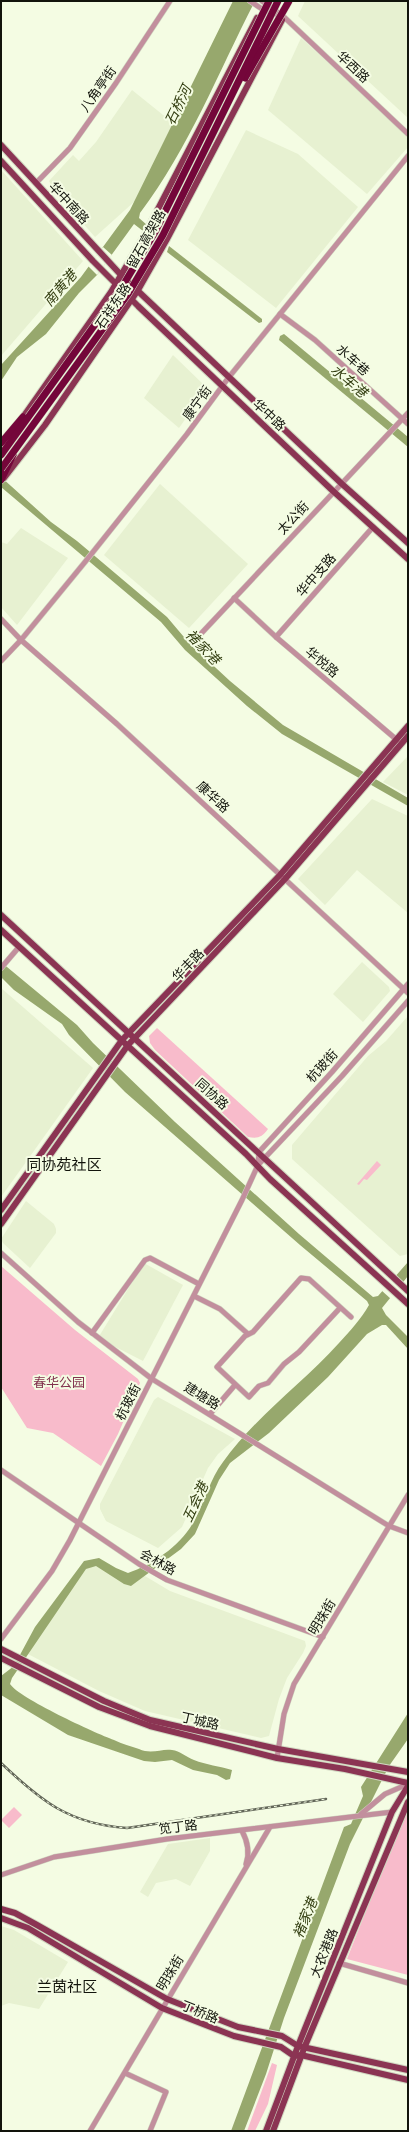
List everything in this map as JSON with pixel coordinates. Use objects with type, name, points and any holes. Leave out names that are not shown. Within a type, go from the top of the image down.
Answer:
[{"type":"highway","name":"留石高架路","points":[[1,469],[128,294],[163,235],[278,1]]},
{"type":"highway","points":[[220,119],[263,49],[290,1]]},
{"type":"highway","name":"留石高架路","points":[[1,455],[122,287],[155,232],[265,3]]},
{"type":"highway","points":[[1,443],[56,379]]},
{"type":"highway","points":[[2,480],[20,442]]},
{"type":"main road","name":"石祥东路","points":[[2,480],[45,425],[138,290],[167,239],[284,17],[290,1]]},
{"type":"main road","name":"石祥东路","points":[[1,447],[116,284],[151,225],[265,3]]},
{"type":"main road","name":"华中南路","points":[[1,145],[121,275]]},
{"type":"main road","name":"华中南路","points":[[1,160],[93,261],[116,284]]},
{"type":"main road","name":"华中路","points":[[121,275],[342,484],[408,543]]},
{"type":"main road","name":"华中路","points":[[116,284],[333,491],[408,559]]},
{"type":"main road","name":"华丰路","points":[[1,1224],[102,1076],[110,1057],[122,1040],[131,1036],[282,877],[362,786],[408,726]]},
{"type":"main road","name":"华丰路","points":[[372,774],[408,736]]},
{"type":"main road","name":"同协路","points":[[1,915],[259,1152],[405,1289]]},
{"type":"main road","name":"同协路","points":[[1,930],[258,1165],[270,1179],[408,1304]]},
{"type":"main road","name":"华丰路","points":[[1,1210],[102,1076],[128,1045],[131,1036]]},
{"type":"main road","name":"丁城路","points":[[1,1649],[14,1657],[126,1711],[150,1720],[278,1749],[408,1772]]},
{"type":"main road","name":"丁城路","points":[[1,1658],[99,1707],[143,1724],[277,1758],[345,1769],[408,1784]]},
{"type":"main road","name":"大农港路","points":[[302,2046],[392,1812],[408,1784]]},
{"type":"main road","name":"大农港路","points":[[266,2131],[297,2056],[339,1963],[408,1802]]},
{"type":"main road","name":"丁桥路","points":[[1,1909],[15,1913],[167,1999],[238,2027],[282,2036],[302,2046],[408,2070]]},
{"type":"main road","name":"丁桥路","points":[[1,1918],[28,1928],[162,2008],[203,2026],[281,2047],[297,2056],[408,2080]]},
{"type":"main road","name":"大农港路","points":[[273,2131],[297,2056]]},
{"type":"street","name":"八角亭街","points":[[36,183],[70,148],[116,83],[170,1]]},
{"type":"street","name":"华西路","points":[[250,1],[256,5],[265,3],[284,17],[408,134]]},
{"type":"street","name":"康宁街","points":[[1,661],[21,640],[85,562],[187,434],[229,377],[408,156]]},
{"type":"street","name":"水车巷","points":[[280,314],[314,340],[408,424]]},
{"type":"street","name":"太公街","points":[[196,639],[333,491],[342,484],[408,414]]},
{"type":"street","name":"华中支路","points":[[276,637],[373,527]]},
{"type":"street","name":"华悦路","points":[[234,598],[276,637],[397,740]]},
{"type":"street","name":"康华路","points":[[1,619],[21,640],[117,724],[406,991]]},
{"type":"street","points":[[1,968],[19,947]]},
{"type":"street","name":"杭玻街","points":[[1,1639],[52,1571],[79,1524],[242,1200],[258,1165],[259,1152],[406,991],[408,984]]},
{"type":"street","name":"杭玻街","points":[[258,1165],[408,1002]]},
{"type":"street","name":"建塘路","points":[[1,1253],[92,1334],[152,1379],[242,1433],[389,1526],[408,1533]]},
{"type":"street","points":[[92,1334],[145,1260],[150,1258],[200,1284]]},
{"type":"street","points":[[340,1308],[299,1352],[284,1364],[268,1383],[259,1386],[249,1397],[217,1367],[248,1334],[253,1332],[301,1278],[309,1279],[351,1317]]},
{"type":"street","points":[[194,1296],[220,1309],[248,1334]]},
{"type":"street","points":[[210,1414],[235,1385]]},
{"type":"street","name":"会林路","points":[[1,1470],[139,1564],[167,1580],[323,1637]]},
{"type":"street","name":"明珠街","points":[[277,1758],[288,1698],[294,1684],[408,1495]]},
{"type":"street","name":"笕丁路","points":[[360,1814],[385,1794],[408,1784]]},
{"type":"street","name":"笕丁路","points":[[1,1875],[54,1857],[167,1839],[242,1831],[360,1814],[392,1812]]},
{"type":"street","name":"明珠街","points":[[90,2131],[270,1827]]},
{"type":"street","points":[[242,1831],[246,1839],[248,1850],[243,1873]]},
{"type":"street","points":[[339,1963],[408,1983]]},
{"type":"street","points":[[124,2073],[166,2092],[150,2131]]},
{"type":"shaded area","points":[[233,1],[255,1],[188,136],[173,163],[140,213],[139,218],[147,225],[143,231],[134,224],[97,275],[79,293],[46,334],[17,357],[1,381],[1,365],[81,277],[130,210]]},
{"type":"shaded area","points":[[305,1],[408,1],[408,118],[298,16]]},
{"type":"shaded area","points":[[301,38],[408,136],[408,147],[367,194],[268,110]]},
{"type":"shaded area","points":[[132,90],[173,123],[135,201],[95,237],[53,189],[49,181],[73,155],[79,161],[96,142]]},
{"type":"shaded area","points":[[246,130],[298,154],[358,207],[276,308],[188,240]]},
{"type":"shaded area","points":[[1,170],[83,261],[1,356]]},
{"type":"shaded area","points":[[169,246],[262,319],[262,322],[259,323],[167,252]]},
{"type":"shaded area","points":[[284,334],[408,437],[408,447],[279,340],[280,336]]},
{"type":"shaded area","points":[[173,355],[207,388],[179,428],[144,398]]},
{"type":"shaded area","points":[[1,477],[51,522],[77,541],[167,617],[189,643],[230,681],[283,725],[408,798],[408,806],[282,734],[247,706],[185,650],[161,622],[1,487]]},
{"type":"shaded area","points":[[160,484],[248,564],[189,628],[104,555]]},
{"type":"shaded area","points":[[21,528],[68,558],[17,625],[1,607],[1,542],[7,544]]},
{"type":"shaded area","points":[[408,756],[408,795],[383,782]]},
{"type":"shaded area","points":[[372,799],[408,816],[408,913],[357,870],[325,905],[298,879]]},
{"type":"shaded area","points":[[1,962],[77,1025],[93,1043],[175,1122],[299,1234],[373,1297],[378,1296],[408,1262],[408,1276],[382,1308],[386,1315],[408,1337],[408,1349],[386,1325],[382,1325],[367,1334],[328,1377],[269,1433],[230,1463],[219,1480],[195,1534],[181,1549],[131,1586],[124,1584],[96,1566],[86,1569],[12,1678],[10,1684],[16,1690],[27,1698],[58,1715],[120,1743],[144,1751],[175,1751],[199,1762],[232,1770],[230,1779],[226,1780],[217,1775],[193,1770],[172,1760],[155,1762],[144,1761],[68,1735],[1,1695],[1,1676],[14,1666],[35,1627],[84,1561],[99,1558],[128,1573],[157,1559],[183,1537],[199,1512],[218,1469],[223,1462],[249,1430],[310,1373],[339,1343],[359,1320],[369,1305],[367,1301],[300,1245],[125,1092],[69,1035],[62,1024],[14,990],[1,977]]},
{"type":"shaded area","points":[[362,962],[389,987],[390,991],[363,1022],[333,994]]},
{"type":"shaded area","points":[[1,988],[93,1068],[1,1197]]},
{"type":"shaded area","points":[[408,1016],[408,1254],[400,1256],[292,1159],[292,1145],[368,1056],[386,1041]]},
{"type":"shaded area","points":[[26,1201],[54,1224],[56,1229],[56,1233],[30,1268],[3,1243],[1,1239]]},
{"type":"shaded area","points":[[144,1263],[183,1285],[143,1361],[98,1338]]},
{"type":"shaded area","points":[[158,1397],[235,1439],[218,1454],[208,1468],[182,1527],[158,1548],[106,1521],[100,1509],[100,1504],[154,1400]]},
{"type":"shaded area","points":[[88,1562],[102,1563],[129,1585],[145,1576],[170,1591],[305,1641],[306,1646],[303,1653],[287,1678],[279,1699],[269,1736],[261,1738],[145,1711],[99,1691],[26,1653]]},
{"type":"shaded area","points":[[408,1713],[408,1739],[389,1766],[350,1844],[284,2018],[266,2074],[244,2131],[231,2131],[344,1827],[351,1824],[363,1796],[361,1787]]},
{"type":"shaded area","points":[[210,1838],[210,1851],[190,1886],[176,1879],[156,1883],[148,1897],[140,1892],[168,1844]]},
{"type":"shaded area","points":[[1,1926],[14,1930],[68,1962],[39,2009],[9,2003],[1,2006]]},
{"type":"green space","points":[[157,1028],[268,1129],[264,1134],[260,1137],[248,1137],[155,1050],[150,1043],[149,1036]]},
{"type":"green space","points":[[377,1161],[381,1165],[367,1180],[364,1179],[359,1185],[357,1184]]},
{"type":"green space","name":"春华公园","points":[[1,1266],[75,1330],[138,1379],[140,1383],[118,1434],[101,1466],[53,1433],[27,1428],[1,1387]]},
{"type":"green space","points":[[408,1804],[408,1975],[347,1959]]},
{"type":"green space","points":[[14,1807],[22,1815],[9,1828],[1,1820]]},
{"type":"green space","points":[[272,2063],[277,2065],[268,2104],[255,2131],[247,2131]]},
{"type":"pier","points":[[103,247],[112,255],[97,275],[88,266]]},
{"type":"pier","points":[[394,1274],[404,1284],[391,1299],[381,1290]]},
{"type":"railway","points":[[1,1763],[29,1789],[57,1808],[88,1822],[107,1826],[127,1828],[326,1799]]},
{"type":"district","name":"同协苑社区","points":[[64,1164]]},
{"type":"district","name":"兰茵社区","points":[[67,1986]]},
{"type":"water label","name":"石桥河","points":[[178,105]]},
{"type":"water label","name":"南黄港","points":[[60,288]]},
{"type":"water label","name":"水车港","points":[[349,381]]},
{"type":"water label","name":"褚家港","points":[[203,647]]},
{"type":"water label","name":"五会港","points":[[195,1502]]},
{"type":"water label","name":"褚家港","points":[[305,1918]]}]
